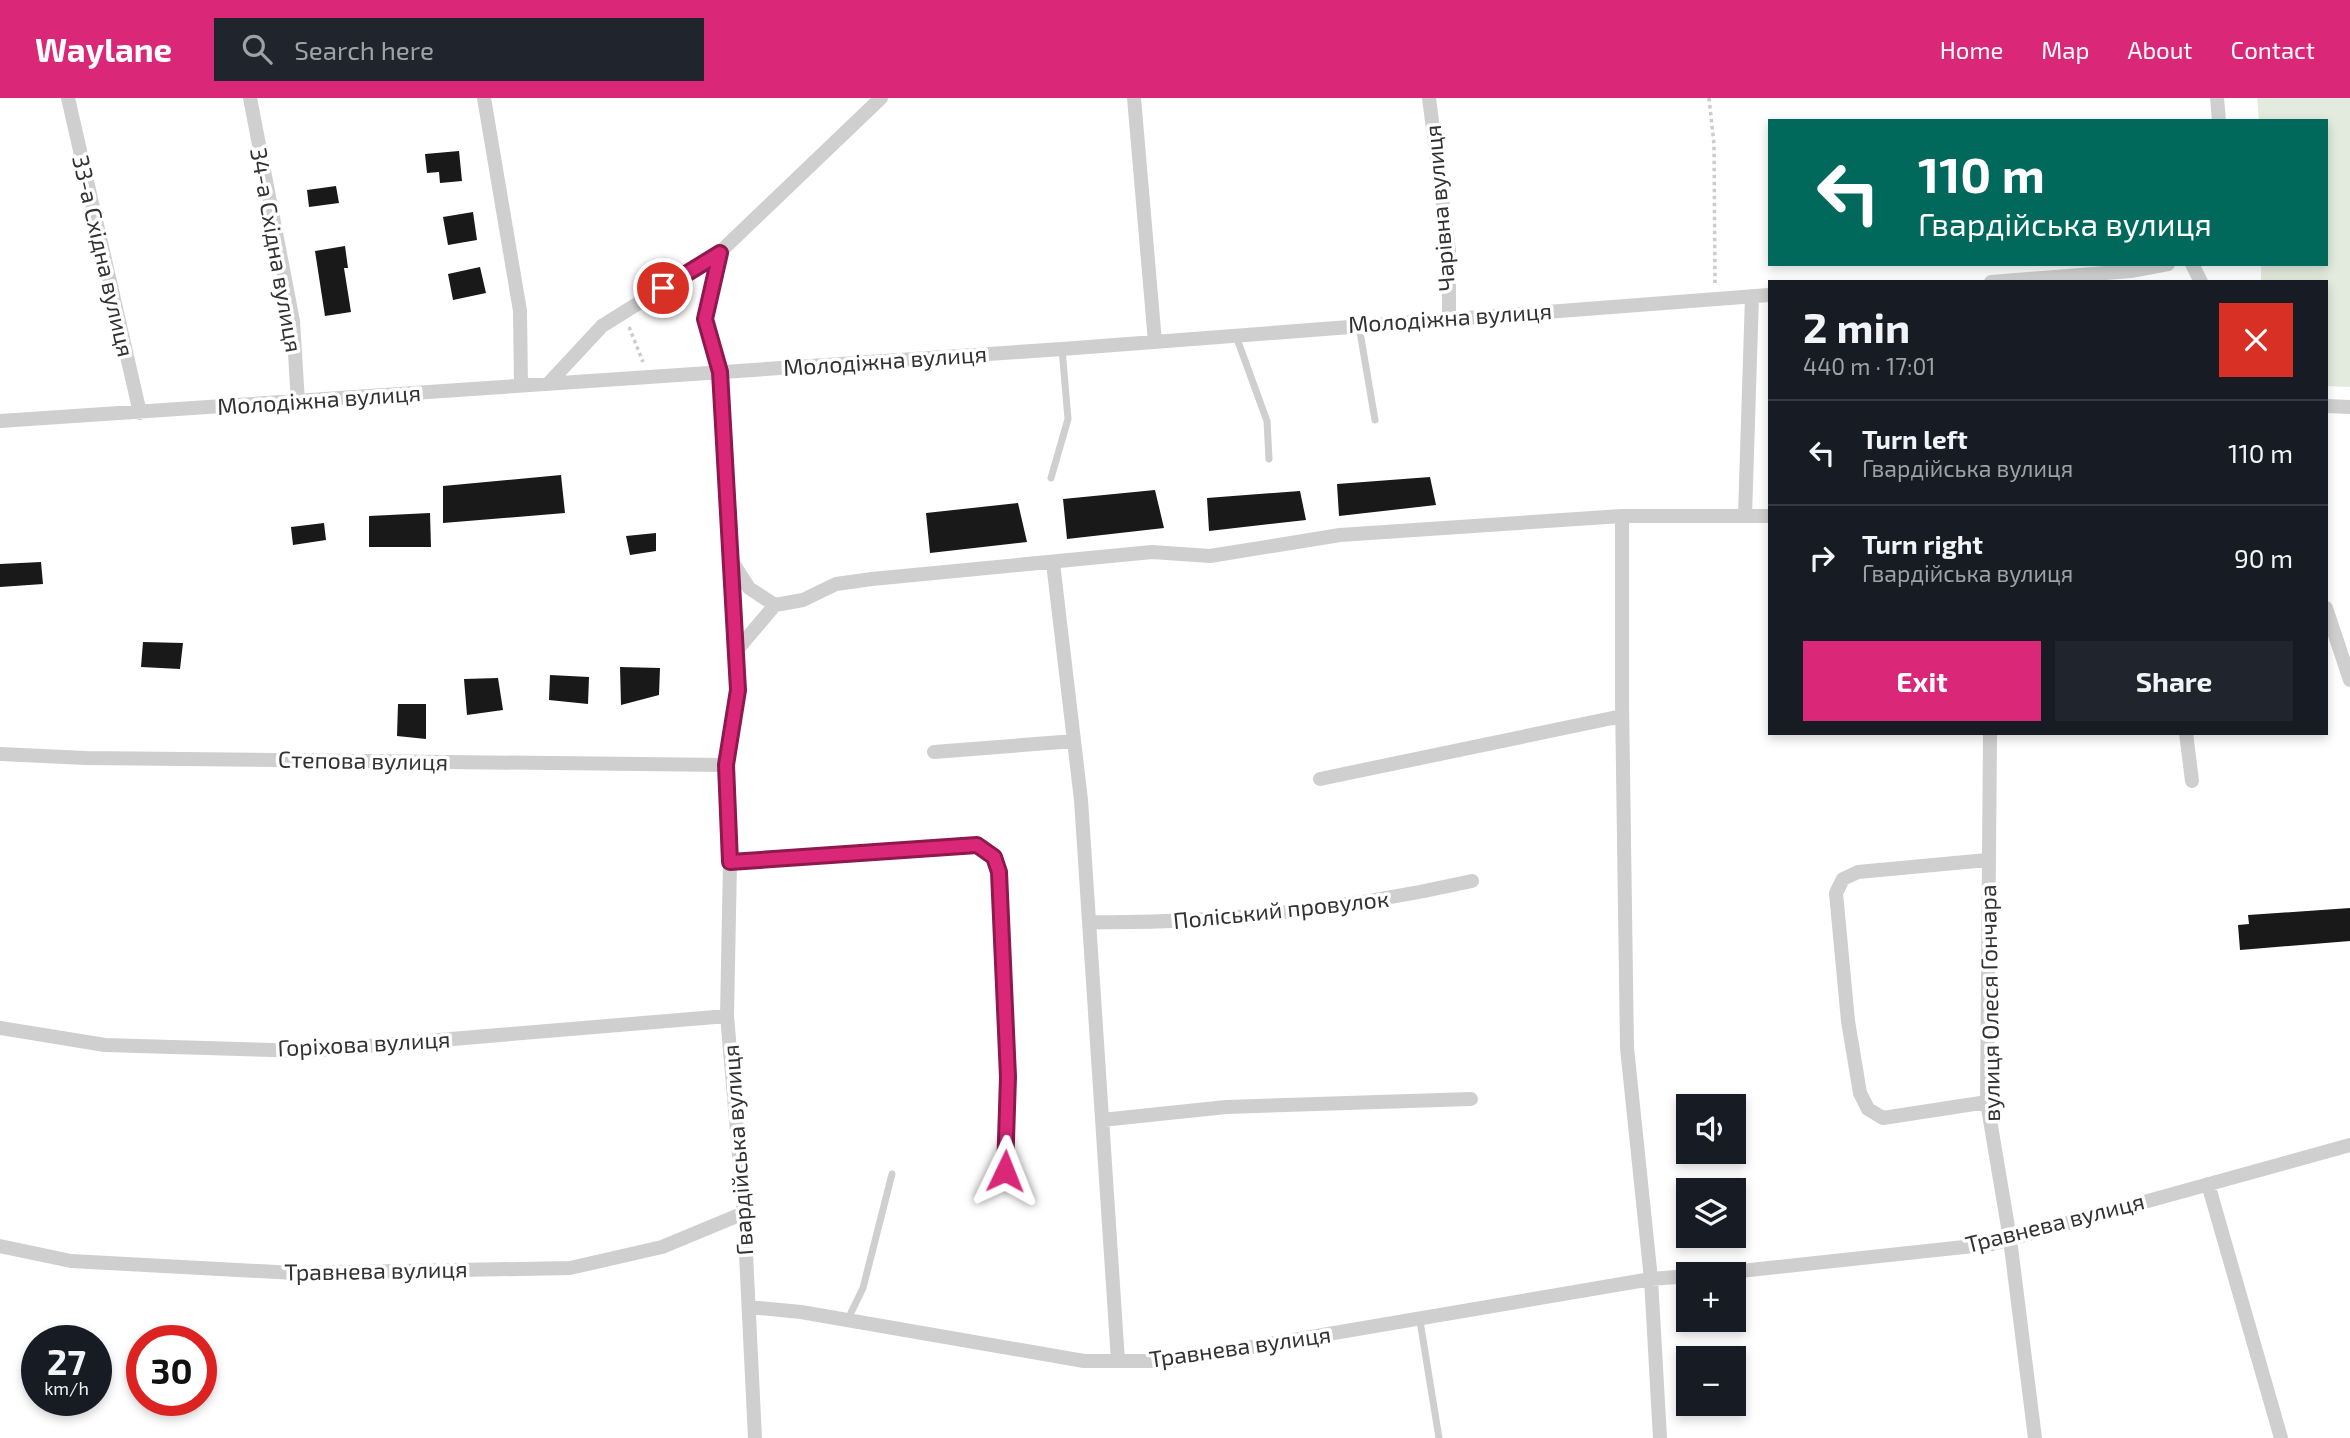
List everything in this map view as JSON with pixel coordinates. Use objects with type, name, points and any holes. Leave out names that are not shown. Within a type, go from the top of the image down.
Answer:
[{"type":"street","name":"33-а Східна вулиця","points":[[68,98],[140,413]]},
{"type":"street","name":"34-а Східна вулиця","points":[[250,98],[293,321],[298,402]]},
{"type":"street","points":[[484,98],[520,312],[521,385]]},
{"type":"street","points":[[548,384],[602,326],[720,253],[881,98]]},
{"type":"street","points":[[1134,98],[1155,342]]},
{"type":"street","name":"Чарівна вулиця","points":[[1429,98],[1449,251],[1450,317]]},
{"type":"street","name":"Гвардійська вулиця","points":[[720,253],[705,319],[720,372],[738,690],[726,765],[730,862],[727,1016],[744,1213],[755,1438]]},
{"type":"street","points":[[2029,280],[2131,276],[2162,266]]},
{"type":"street","name":"Молодіжна вулиця","points":[[0,421],[1062,349],[1450,317],[1768,295]]},
{"type":"street","points":[[1745,516],[1752,296]]},
{"type":"street","points":[[2328,406],[2350,407]]},
{"type":"street","points":[[731,559],[749,588],[775,604],[803,600],[836,584],[1152,552],[1210,556],[1340,535],[1622,516],[1768,516]]},
{"type":"street","points":[[1622,516],[1627,1048],[1651,1279],[1660,1438]]},
{"type":"street","points":[[1053,563],[1074,741],[1089,922],[1118,1361]]},
{"type":"street","points":[[736,651],[775,604]]},
{"type":"street","points":[[2328,614],[2350,680]]},
{"type":"street","points":[[1320,779],[1622,716]]},
{"type":"street","name":"вулиця Олеся Гончара","points":[[1990,735],[1987,860],[1990,1016],[1987,1102],[2010,1239],[2035,1438]]},
{"type":"street","points":[[2186,735],[2192,781]]},
{"type":"street","points":[[934,752],[1074,741]]},
{"type":"street","name":"Степова вулиця","points":[[0,754],[86,758],[726,765]]},
{"type":"street","points":[[730,862],[977,845],[994,857],[999,872],[1008,1077],[1005,1171]]},
{"type":"street","points":[[1987,860],[1858,872],[1843,879],[1836,893],[1848,1021],[1860,1093],[1868,1109],[1882,1118],[1987,1102]]},
{"type":"street","name":"Поліський провулок","points":[[1089,922],[1172,923],[1404,896],[1472,881]]},
{"type":"street","name":"Горіхова вулиця","points":[[0,1028],[105,1045],[308,1051],[727,1016]]},
{"type":"street","points":[[1102,1120],[1226,1107],[1471,1098]]},
{"type":"street","name":"Травнева вулиця","points":[[1746,1270],[1992,1244],[2350,1145]]},
{"type":"street","points":[[2208,1184],[2281,1438]]},
{"type":"street","name":"Травнева вулиця","points":[[0,1246],[71,1261],[295,1273],[570,1268],[662,1247],[744,1213]]},
{"type":"street","name":"Травнева вулиця","points":[[749,1307],[848,1320],[1084,1361],[1170,1361],[1420,1321],[1651,1279],[1676,1277]]},
{"type":"lane","points":[[1359,325],[1375,420]]},
{"type":"lane","points":[[1236,335],[1267,421],[1269,459]]},
{"type":"lane","points":[[1051,478],[1068,419],[1062,349]]},
{"type":"lane","points":[[848,1320],[863,1288],[892,1174]]},
{"type":"lane","points":[[1420,1321],[1438,1438]]},
{"type":"path","points":[[1709,98],[1714,144],[1713,272],[1719,298]]},
{"type":"path","points":[[625,312],[639,356],[652,375]]},
{"type":"shaded area","points":[[2257,98],[2350,98],[2350,387],[2328,386],[2328,280],[2261,280],[2261,266],[2328,266],[2328,119],[2259,119]]},
{"type":"building","points":[[459,151],[462,181],[440,183],[439,172],[427,173],[425,154]]},
{"type":"building","points":[[336,186],[339,203],[309,207],[307,190]]},
{"type":"building","points":[[473,212],[477,240],[448,245],[443,217]]},
{"type":"building","points":[[345,246],[348,268],[344,268],[351,312],[325,316],[315,251]]},
{"type":"building","points":[[480,267],[486,293],[453,300],[448,274]]},
{"type":"building","points":[[561,475],[565,513],[443,523],[443,486]]},
{"type":"building","points":[[1430,477],[1436,505],[1339,516],[1337,484]]},
{"type":"building","points":[[1155,490],[1164,528],[1067,539],[1063,499]]},
{"type":"building","points":[[1300,491],[1306,520],[1209,531],[1207,498]]},
{"type":"building","points":[[1018,503],[1027,542],[930,553],[926,513]]},
{"type":"building","points":[[430,513],[431,547],[369,547],[369,516]]},
{"type":"building","points":[[324,523],[326,540],[293,545],[291,527]]},
{"type":"building","points":[[656,533],[656,551],[630,555],[626,536]]},
{"type":"building","points":[[41,562],[43,584],[0,587],[0,564]]},
{"type":"building","points":[[143,642],[183,643],[180,669],[141,667]]},
{"type":"building","points":[[620,667],[660,668],[659,695],[621,705]]},
{"type":"building","points":[[550,675],[589,677],[588,704],[549,700]]},
{"type":"building","points":[[498,678],[503,710],[467,715],[464,679]]},
{"type":"building","points":[[398,704],[426,704],[426,739],[397,736]]},
{"type":"building","points":[[2350,908],[2350,941],[2240,950],[2238,925],[2249,924],[2248,915]]},
{"type":"route","points":[[663,288],[720,253],[705,319],[720,372],[738,690],[733,740],[726,765],[730,862],[977,845],[994,857],[999,872],[1008,1077],[1005,1171]]}]
